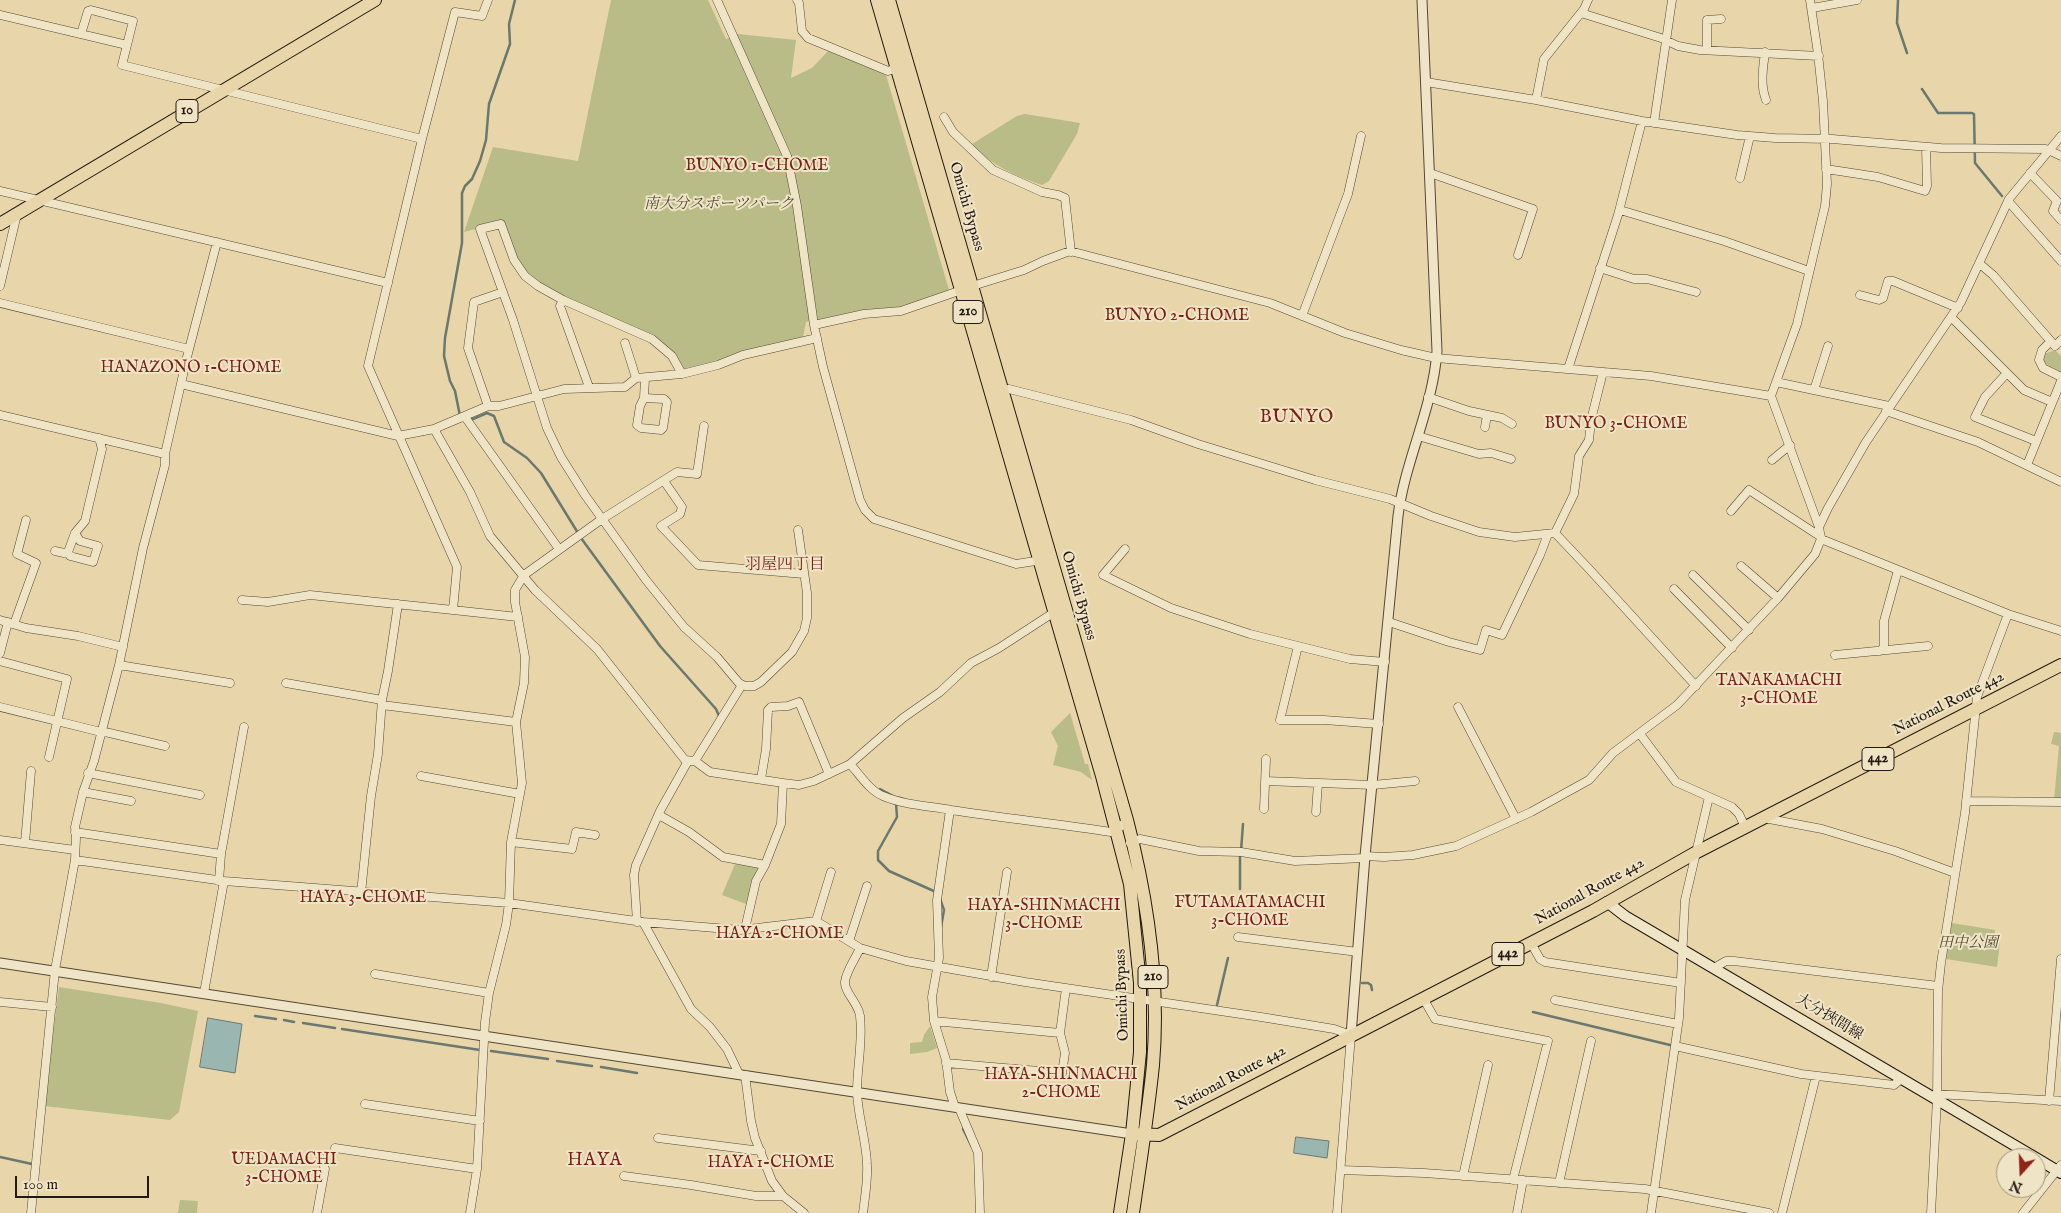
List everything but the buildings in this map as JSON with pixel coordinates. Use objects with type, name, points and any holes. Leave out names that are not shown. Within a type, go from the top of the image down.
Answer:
[{"type":"highway","name":"10","points":[[0,224],[375,0]]},
{"type":"highway","name":"Omichi Bypass","points":[[877,0],[967,288]]},
{"type":"highway","name":"Omichi Bypass","points":[[889,0],[1118,830],[1127,844],[1144,886],[1149,921],[1155,1002],[1153,1064],[1120,1213]]},
{"type":"highway","name":"Omichi Bypass","points":[[1058,608],[1127,820],[1130,884],[1136,928],[1141,1000],[1138,1135],[1133,1213]]},
{"type":"highway","name":"National Route 442","points":[[1138,1135],[1160,1135],[1531,943],[1762,818],[2061,665]]},
{"type":"main road","name":"大分挾間線","points":[[1607,902],[1625,916],[1936,1097],[2020,1148]]},
{"type":"main road","name":"大分挾間線","points":[[2046,1163],[2060,1169]]},
{"type":"street","points":[[453,610],[456,567],[368,366],[422,139],[455,12],[482,16],[488,0]]},
{"type":"street","points":[[717,0],[787,156],[797,206],[816,338],[860,500],[865,510],[874,519],[1016,564],[1045,560]]},
{"type":"street","points":[[797,0],[802,31],[808,38],[888,71],[897,68]]},
{"type":"street","points":[[1337,1213],[1365,857],[1400,502],[1428,397],[1438,341],[1422,0]]},
{"type":"street","points":[[1536,100],[1544,59],[1581,13],[1588,0]]},
{"type":"street","points":[[1654,123],[1672,0]]},
{"type":"street","points":[[1127,844],[1140,839],[1199,851],[1241,852],[1295,861],[1403,856],[1450,848],[1471,841],[1590,780],[1613,752],[1672,710],[1749,630],[1812,559],[1821,538],[1820,527],[1771,396],[1797,324],[1825,206],[1826,169],[1819,56],[1810,0]]},
{"type":"street","points":[[1812,8],[1857,0]]},
{"type":"street","points":[[81,34],[88,11],[95,9],[133,21],[122,65],[422,139]]},
{"type":"street","points":[[1581,13],[1678,46],[1707,50],[1819,56]]},
{"type":"street","points":[[0,15],[127,45]]},
{"type":"street","points":[[1707,50],[1707,20],[1721,19]]},
{"type":"street","points":[[1765,52],[1762,90],[1766,100]]},
{"type":"street","points":[[1426,82],[1536,100],[1654,123],[1750,136],[1824,139],[1926,147],[2049,150],[2061,156]]},
{"type":"street","points":[[944,117],[953,132],[993,170],[1042,192],[1065,198],[1071,252]]},
{"type":"street","points":[[1568,369],[1620,210],[1642,120]]},
{"type":"street","points":[[1302,316],[1348,194],[1361,136]]},
{"type":"street","points":[[1740,178],[1750,136]]},
{"type":"street","points":[[1820,527],[1828,508],[1861,450],[1958,308],[2008,201],[2061,136]]},
{"type":"street","points":[[1826,169],[1878,177],[1925,191],[1927,186],[1926,147]]},
{"type":"street","points":[[1430,173],[1533,210],[1518,255]]},
{"type":"street","points":[[2030,173],[2057,201],[2053,211],[2061,220]]},
{"type":"street","points":[[0,191],[388,283]]},
{"type":"street","points":[[2008,201],[2061,261]]},
{"type":"street","points":[[1620,210],[1724,241],[1809,271]]},
{"type":"street","points":[[0,286],[17,214]]},
{"type":"street","points":[[682,374],[672,356],[652,339],[563,300],[538,286],[525,276],[514,260],[501,224],[480,229],[503,292],[552,441],[572,475],[646,580],[684,626],[742,685],[754,686],[759,684],[792,652],[801,639],[807,618],[807,593],[798,530]]},
{"type":"street","points":[[31,1213],[55,970],[75,860],[75,832],[88,773],[94,761],[119,665],[143,548],[165,465],[165,454],[189,349],[217,242]]},
{"type":"street","points":[[814,325],[858,315],[901,311],[1024,270],[1056,255],[1071,252],[1248,296],[1380,344],[1436,358],[1651,376],[1771,396]]},
{"type":"street","points":[[1980,264],[1993,275],[2050,342],[2055,346],[2061,340]]},
{"type":"street","points":[[1600,268],[1634,279],[1647,279],[1696,292]]},
{"type":"street","points":[[1860,295],[1876,300],[1881,299],[1888,282],[1893,280],[1958,308]]},
{"type":"street","points":[[488,406],[468,348],[474,302],[503,292]]},
{"type":"street","points":[[563,300],[560,306],[589,387]]},
{"type":"street","points":[[0,303],[189,349]]},
{"type":"street","points":[[1952,318],[2028,393],[2052,402]]},
{"type":"street","points":[[181,384],[398,436],[434,429],[488,406],[499,406],[564,389],[625,387],[640,378],[682,374],[718,365],[743,355],[816,338]]},
{"type":"street","points":[[2027,465],[2061,379],[2043,368],[2039,360],[2042,350],[2050,342]]},
{"type":"street","points":[[625,343],[640,378],[644,398],[640,406],[638,425],[641,428],[661,430],[663,428],[667,402],[664,399],[644,398]]},
{"type":"street","points":[[1814,390],[1828,346]]},
{"type":"street","points":[[1389,622],[1480,650],[1486,630],[1502,636],[1551,533],[1574,494],[1579,456],[1590,440],[1590,420],[1603,372]]},
{"type":"street","points":[[2007,373],[1985,397],[1975,418],[2036,442]]},
{"type":"street","points":[[1776,382],[1888,409],[1969,439],[2061,482]]},
{"type":"street","points":[[997,392],[1009,389],[1131,420],[1198,444],[1400,502],[1431,516],[1488,535],[1516,537],[1551,533]]},
{"type":"street","points":[[1428,397],[1502,418],[1512,424]]},
{"type":"street","points":[[1485,427],[1487,415]]},
{"type":"street","points":[[0,416],[165,454]]},
{"type":"street","points":[[465,417],[559,549]]},
{"type":"street","points":[[470,1213],[477,1168],[484,1036],[489,993],[506,925],[509,903],[511,842],[522,777],[516,722],[525,668],[524,646],[514,596],[518,584],[524,576],[602,519],[677,472],[697,474],[704,426]]},
{"type":"street","points":[[434,429],[470,492],[487,531],[541,596],[597,648],[683,757],[710,772],[799,784],[829,774],[850,764],[903,718],[940,692],[971,663],[999,648],[1058,608]]},
{"type":"street","points":[[1418,436],[1479,454],[1491,453],[1511,459]]},
{"type":"street","points":[[68,552],[75,533],[85,521],[102,449],[99,438]]},
{"type":"street","points":[[1772,460],[1790,445]]},
{"type":"street","points":[[664,481],[682,507],[680,514],[661,526],[698,565],[804,574]]},
{"type":"street","points":[[1731,512],[1749,490],[1821,538],[2008,614],[2061,631]]},
{"type":"street","points":[[0,653],[36,563],[17,554],[26,520]]},
{"type":"street","points":[[55,551],[68,552],[70,556],[93,562],[98,546],[80,541],[75,533]]},
{"type":"street","points":[[1551,533],[1696,686]]},
{"type":"street","points":[[1125,548],[1103,575],[1171,608],[1250,634],[1350,659],[1385,662]]},
{"type":"street","points":[[1741,566],[1778,598]]},
{"type":"street","points":[[1880,651],[1884,647],[1884,620],[1898,570]]},
{"type":"street","points":[[1692,575],[1749,630]]},
{"type":"street","points":[[1674,589],[1732,648]]},
{"type":"street","points":[[242,600],[268,602],[310,595],[518,618]]},
{"type":"street","points":[[360,893],[371,796],[378,754],[382,702],[398,604]]},
{"type":"street","points":[[1931,1213],[1938,986],[1966,802],[1977,697],[2008,614]]},
{"type":"street","points":[[0,620],[34,630],[78,636],[123,647]]},
{"type":"street","points":[[1298,646],[1280,720],[1324,720],[1379,724]]},
{"type":"street","points":[[1835,655],[1928,646]]},
{"type":"street","points":[[0,661],[68,679],[49,757]]},
{"type":"street","points":[[119,665],[230,683]]},
{"type":"street","points":[[286,682],[382,702],[516,722]]},
{"type":"street","points":[[742,685],[658,815],[636,865],[634,875],[640,922],[691,1010],[710,1027],[727,1049],[742,1075],[751,1121],[772,1181],[783,1196],[804,1213]]},
{"type":"street","points":[[761,779],[768,710],[771,707],[788,706],[799,702],[829,774]]},
{"type":"street","points":[[0,707],[165,746]]},
{"type":"street","points":[[1458,707],[1516,819]]},
{"type":"street","points":[[204,993],[222,881],[221,854],[244,727]]},
{"type":"street","points":[[1640,734],[1672,778],[1684,787],[1735,810],[1745,827]]},
{"type":"street","points":[[1264,809],[1266,759]]},
{"type":"street","points":[[850,764],[882,796],[918,805],[1111,832],[1118,830],[1127,820]]},
{"type":"street","points":[[25,842],[31,771]]},
{"type":"street","points":[[88,773],[200,795]]},
{"type":"street","points":[[421,776],[520,794]]},
{"type":"street","points":[[1265,781],[1373,785],[1415,781]]},
{"type":"street","points":[[745,930],[756,881],[765,865],[781,824],[783,783]]},
{"type":"street","points":[[1316,812],[1318,783]]},
{"type":"street","points":[[83,792],[131,801]]},
{"type":"street","points":[[1651,1213],[1678,1024],[1684,905],[1709,797]]},
{"type":"street","points":[[1966,802],[2061,802]]},
{"type":"street","points":[[950,810],[936,900],[940,958],[932,997],[934,1021],[946,1063],[950,1092],[978,1153],[980,1213]]},
{"type":"street","points":[[658,815],[689,832],[723,856],[765,865]]},
{"type":"street","points":[[1762,818],[1822,829],[1955,873]]},
{"type":"street","points":[[75,832],[221,854]]},
{"type":"street","points":[[511,842],[572,849],[576,832],[595,835]]},
{"type":"street","points":[[0,840],[75,850]]},
{"type":"street","points":[[75,860],[222,881],[509,903],[640,922],[706,928],[745,930],[816,921],[860,948],[938,967],[991,977],[1334,1029],[1351,1035]]},
{"type":"street","points":[[816,921],[831,872]]},
{"type":"street","points":[[991,977],[1008,872]]},
{"type":"street","points":[[849,941],[867,886]]},
{"type":"street","points":[[1238,937],[1358,952]]},
{"type":"street","points":[[1531,943],[1540,959],[1545,962],[1681,983]]},
{"type":"street","points":[[860,948],[845,981],[845,988],[860,1013],[862,1037],[857,1074],[857,1092],[858,1117],[866,1146],[868,1165],[863,1213]]},
{"type":"street","points":[[2049,1101],[2061,959]]},
{"type":"street","points":[[1714,968],[1726,961],[1734,961],[1938,986]]},
{"type":"street","points":[[0,963],[1138,1135]]},
{"type":"street","points":[[375,974],[489,993]]},
{"type":"street","points":[[946,1063],[1062,1073],[1065,1053],[1060,1033],[1066,988]]},
{"type":"street","points":[[1423,998],[1435,1020],[1548,1041],[1513,1180]]},
{"type":"street","points":[[1555,1000],[1678,1024]]},
{"type":"street","points":[[0,1002],[52,1007]]},
{"type":"street","points":[[934,1021],[1060,1033]]},
{"type":"street","points":[[1559,1183],[1591,1041]]},
{"type":"street","points":[[1675,1046],[1816,1076],[1894,1085],[1901,1078]]},
{"type":"street","points":[[1463,1176],[1488,1064]]},
{"type":"street","points":[[1782,1213],[1816,1076]]},
{"type":"street","points":[[1936,1097],[2061,1101]]},
{"type":"street","points":[[365,1104],[480,1121]]},
{"type":"street","points":[[658,1138],[761,1151]]},
{"type":"street","points":[[335,1148],[477,1168]]},
{"type":"street","points":[[317,1213],[325,1169],[321,1158]]},
{"type":"street","points":[[2023,1213],[2060,1169]]},
{"type":"street","points":[[1341,1170],[1463,1176],[1655,1190],[1769,1213]]},
{"type":"street","points":[[624,1176],[756,1196],[783,1196]]},
{"type":"street","points":[[1517,1213],[1523,1180]]},
{"type":"green space","name":"南大分スポーツパーク","points":[[611,0],[708,0],[726,39],[738,34],[796,40],[791,78],[812,68],[829,50],[886,75],[949,290],[901,308],[863,310],[806,322],[803,337],[739,352],[712,363],[685,370],[676,354],[654,336],[570,300],[539,284],[527,274],[516,258],[502,222],[464,232],[493,147],[578,161]]},
{"type":"green space","points":[[1025,114],[1080,123],[1077,134],[1049,181],[1042,185],[1004,169],[987,158],[972,144],[1017,116]]},
{"type":"green space","points":[[2055,350],[2061,356],[2061,372],[2044,363],[2044,354]]},
{"type":"green space","points":[[1070,713],[1085,764],[1088,764],[1092,780],[1081,772],[1053,765],[1058,746],[1051,732]]},
{"type":"green space","points":[[2054,732],[2061,733],[2061,800],[2054,800],[2059,746],[2051,744]]},
{"type":"green space","points":[[735,864],[761,867],[746,904],[722,895]]},
{"type":"green space","name":"田中公園","points":[[1952,923],[1995,930],[1994,941],[2000,942],[1997,967],[1946,959]]},
{"type":"green space","points":[[59,987],[161,1003],[198,1011],[179,1112],[170,1120],[44,1106]]},
{"type":"green space","points":[[930,1026],[937,1048],[927,1052],[910,1054],[910,1043],[922,1042]]},
{"type":"green space","points":[[180,1200],[198,1201],[197,1213],[178,1213]]},
{"type":"water","points":[[208,1018],[242,1024],[235,1073],[200,1067]]},
{"type":"water","points":[[1296,1137],[1329,1141],[1327,1158],[1294,1153]]},
{"type":"waterway","points":[[460,416],[455,391],[450,381],[444,356],[445,338],[462,243],[462,193],[465,186],[472,179],[486,140],[489,104],[510,44],[509,24],[515,0]]},
{"type":"waterway","points":[[1898,0],[1897,23],[1907,53]]},
{"type":"waterway","points":[[1922,89],[1938,113],[1974,114],[1975,163],[2002,196]]},
{"type":"waterway","points":[[468,418],[473,419],[487,413],[494,416],[504,442],[527,458],[541,473],[578,533]]},
{"type":"waterway","points":[[581,538],[660,646],[716,709],[719,716]]},
{"type":"waterway","points":[[879,791],[880,789],[895,797]]},
{"type":"waterway","points":[[896,803],[897,817],[878,851],[878,860],[889,871],[936,892]]},
{"type":"waterway","points":[[1241,851],[1243,824]]},
{"type":"waterway","points":[[1240,855],[1240,889]]},
{"type":"waterway","points":[[939,896],[944,910],[941,927]]},
{"type":"waterway","points":[[1217,1005],[1228,958]]},
{"type":"waterway","points":[[1362,983],[1371,985],[1372,990]]},
{"type":"waterway","points":[[1533,1012],[1670,1045]]},
{"type":"waterway","points":[[255,1016],[276,1019]]},
{"type":"waterway","points":[[284,1020],[294,1022]]},
{"type":"waterway","points":[[303,1023],[335,1028]]},
{"type":"waterway","points":[[342,1029],[480,1050]]},
{"type":"waterway","points":[[491,1051],[548,1059]]},
{"type":"waterway","points":[[557,1061],[592,1066]]},
{"type":"waterway","points":[[601,1067],[637,1073]]},
{"type":"waterway","points":[[963,1129],[972,1147]]},
{"type":"waterway","points":[[0,1157],[32,1164]]},
{"type":"district","name":"BUNYO 1-CHOME","points":[[757,167]]},
{"type":"district","name":"BUNYO 2-CHOME","points":[[1177,317]]},
{"type":"district","name":"HANAZONO 1-CHOME","points":[[191,369]]},
{"type":"district","name":"BUNYO","points":[[1297,418]]},
{"type":"district","name":"BUNYO 3-CHOME","points":[[1616,425]]},
{"type":"district","name":"羽屋四丁目","points":[[785,566]]},
{"type":"district","name":"TANAKAMACHI 3-CHOME","points":[[1779,691]]},
{"type":"district","name":"HAYA 3-CHOME","points":[[363,899]]},
{"type":"district","name":"FUTAMATAMACHI 3-CHOME","points":[[1250,913]]},
{"type":"district","name":"HAYA-SHINMACHI 3-CHOME","points":[[1044,916]]},
{"type":"district","name":"HAYA 2-CHOME","points":[[780,935]]},
{"type":"district","name":"HAYA-SHINMACHI 2-CHOME","points":[[1061,1085]]},
{"type":"district","name":"HAYA","points":[[595,1161]]},
{"type":"district","name":"HAYA 1-CHOME","points":[[771,1164]]},
{"type":"district","name":"UEDAMACHI 3-CHOME","points":[[284,1170]]}]
